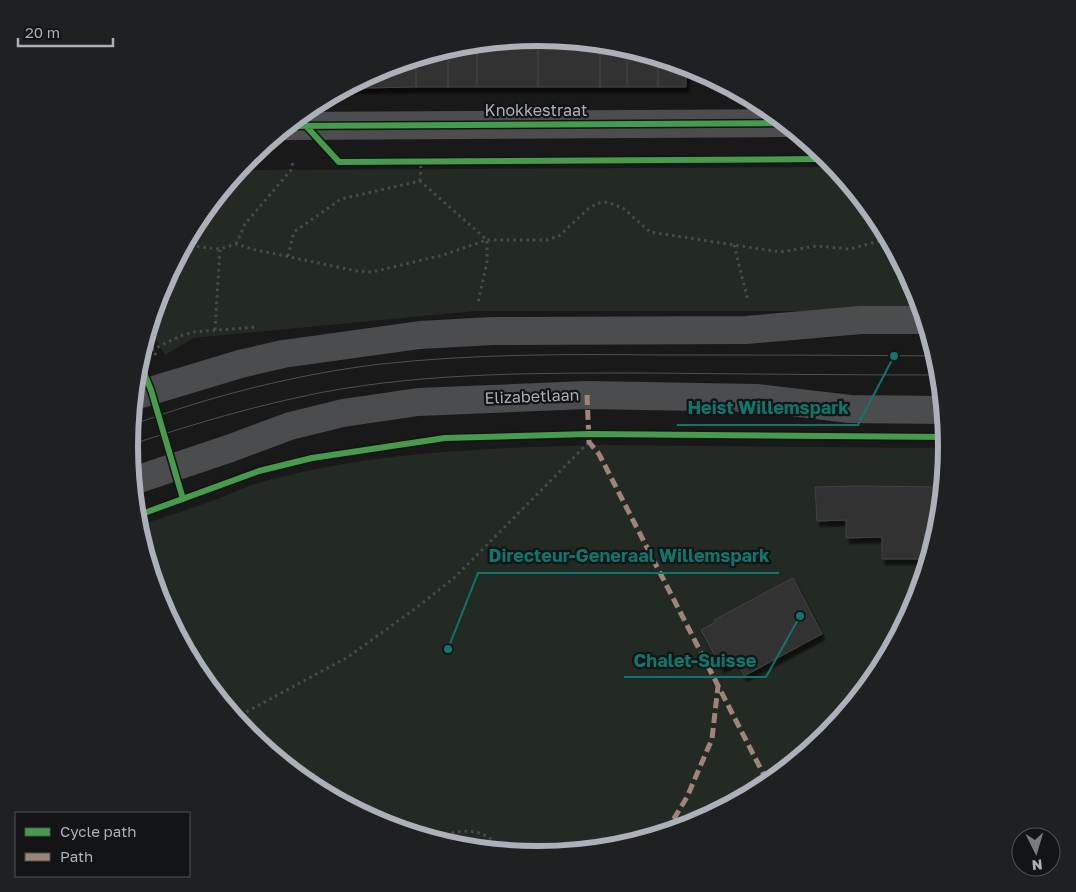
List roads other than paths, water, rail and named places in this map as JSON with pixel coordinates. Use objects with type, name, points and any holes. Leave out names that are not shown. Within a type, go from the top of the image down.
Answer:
[{"type":"main road","points":[[142,394],[240,364],[283,354],[329,346],[420,335],[492,331],[746,330],[861,320],[918,320]]},
{"type":"main road","name":"Elizabetlaan","points":[[140,479],[290,426],[343,413],[418,402],[597,395],[756,398],[850,409],[936,410]]},
{"type":"street","name":"Knokkestraat","points":[[299,126],[771,122]]},
{"type":"tram line","points":[[139,422],[223,396],[286,380],[349,368],[416,361],[485,356],[554,355],[927,356]]},
{"type":"tram line","points":[[138,442],[201,422],[324,392],[365,385],[446,377],[570,373],[931,375]]},
{"type":"place","name":"Heist Willemspark","points":[[894,356]]},
{"type":"place","name":"Chalet-Suisse","points":[[800,616]]},
{"type":"place","name":"Directeur-Generaal Willemspark","points":[[448,649]]}]
